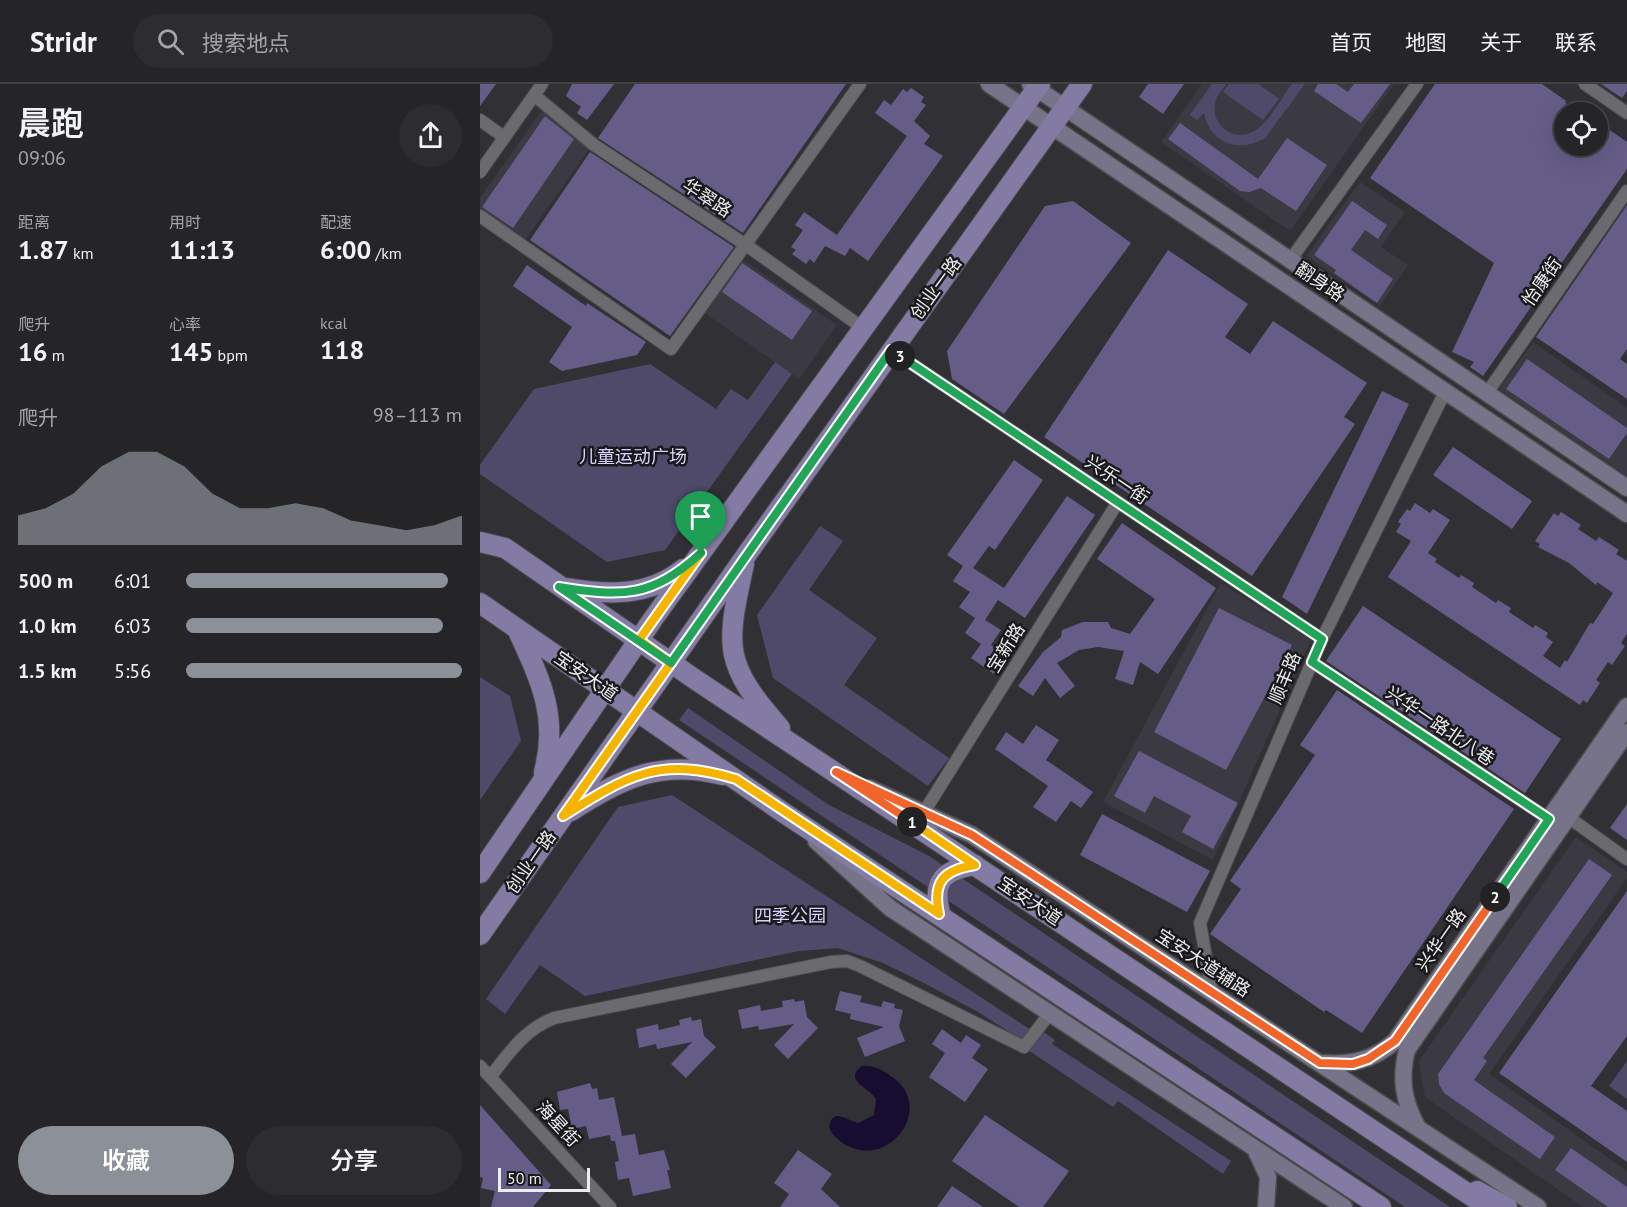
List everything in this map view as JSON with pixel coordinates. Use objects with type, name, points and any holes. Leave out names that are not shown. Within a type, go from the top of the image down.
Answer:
[{"type":"main road","name":"翻身路","points":[[989,84],[1627,514]]},
{"type":"main road","name":"创业一路","points":[[480,935],[891,350],[1082,84]]},
{"type":"main road","name":"翻身路","points":[[1036,86],[1064,109],[1291,259],[1627,488]]},
{"type":"main road","name":"创业一路","points":[[480,873],[604,689],[1023,108],[1036,86]]},
{"type":"main road","name":"宝安大道","points":[[480,542],[505,548],[671,663],[1488,1207]]},
{"type":"main road","points":[[559,587],[596,593],[634,591],[667,580],[701,553]]},
{"type":"main road","points":[[747,554],[730,633],[733,654],[738,672],[751,693],[796,746]]},
{"type":"main road","name":"宝安大道","points":[[480,603],[784,813],[1380,1207]]},
{"type":"main road","points":[[480,610],[511,625],[548,707],[551,732],[542,782]]},
{"type":"main road","name":"兴华一路","points":[[1320,1063],[1353,1064],[1368,1059],[1395,1041],[1627,706]]},
{"type":"main road","name":"兴华一路","points":[[1418,1127],[1407,1105],[1402,1082],[1407,1050],[1627,732]]},
{"type":"main road","points":[[563,816],[615,784],[649,772],[686,768],[736,779]]},
{"type":"main road","name":"宝安大道辅路","points":[[836,772],[972,835],[1538,1207]]},
{"type":"main road","points":[[784,813],[872,894],[1344,1207]]},
{"type":"main road","points":[[939,914],[936,897],[938,884],[958,867],[975,865]]},
{"type":"main road","points":[[1255,1148],[1268,1177],[1266,1207]]},
{"type":"main road","points":[[1404,1150],[1507,1207]]},
{"type":"main road","points":[[1356,1191],[1374,1207]]},
{"type":"street","points":[[480,172],[542,84]]},
{"type":"street","points":[[480,216],[671,349],[860,84]]},
{"type":"street","points":[[1291,259],[1417,84]]},
{"type":"street","points":[[1585,84],[1627,114]]},
{"type":"street","name":"华翠路","points":[[534,95],[594,145],[746,245],[863,328]]},
{"type":"street","points":[[480,120],[504,137]]},
{"type":"street","name":"怡康街","points":[[1487,393],[1627,191]]},
{"type":"street","name":"兴乐一街","points":[[891,350],[1322,639]]},
{"type":"street","name":"顺丰路","points":[[1212,992],[1200,923],[1322,639],[1446,390]]},
{"type":"street","name":"宝新路","points":[[924,812],[1119,502]]},
{"type":"street","name":"兴华一路北八巷","points":[[1312,662],[1549,819]]},
{"type":"street","points":[[1549,819],[1568,817],[1627,859]]},
{"type":"street","points":[[490,1077],[524,1035],[536,1025],[554,1018],[831,962],[847,961],[860,966],[1024,1047],[1050,1013]]},
{"type":"street","name":"海星街","points":[[480,1066],[610,1207]]},
{"type":"shaded area","points":[[1202,84],[1394,84],[1290,231],[1161,142]]},
{"type":"shaded area","points":[[542,110],[592,145],[525,240],[480,209],[480,198]]},
{"type":"shaded area","points":[[1360,182],[1405,212],[1381,247],[1408,265],[1380,306],[1306,256]]},
{"type":"shaded area","points":[[743,260],[837,325],[799,379],[705,313]]},
{"type":"shaded area","points":[[1533,342],[1627,408],[1627,476],[1499,389]]},
{"type":"shaded area","points":[[1221,583],[1311,640],[1213,860],[1103,802]]},
{"type":"shaded area","points":[[1576,837],[1627,872],[1627,878],[1489,1074],[1627,1171],[1627,1207],[1583,1207],[1425,1097],[1419,1061]]},
{"type":"shaded area","points":[[862,1066],[875,1067],[895,1079],[906,1092],[910,1106],[908,1120],[901,1133],[890,1143],[876,1150],[860,1150],[844,1144],[833,1135],[829,1127],[831,1121],[837,1116],[858,1123],[874,1115],[876,1099],[859,1084],[855,1076]]},
{"type":"green space","points":[[1212,84],[1226,84],[1219,93],[1215,112],[1217,119],[1226,130],[1239,135],[1247,134],[1260,127],[1292,84],[1305,84],[1265,138],[1255,143],[1236,145],[1227,143],[1212,132],[1204,113],[1197,120],[1190,115]]},
{"type":"green space","points":[[1229,84],[1258,84],[1279,99],[1263,120],[1223,92]]},
{"type":"green space","name":"儿童运动广场","points":[[775,362],[792,374],[665,550],[607,562],[480,474],[480,465],[534,389],[650,364],[716,409],[731,389],[748,400]]},
{"type":"green space","points":[[820,526],[843,541],[809,590],[877,638],[844,685],[949,758],[928,786],[773,678],[757,615]]},
{"type":"green space","points":[[480,677],[510,696],[521,741],[480,800]]},
{"type":"green space","points":[[688,708],[829,805],[929,856],[1450,1207],[1405,1207],[679,720]]},
{"type":"green space","name":"四季公园","points":[[672,795],[1031,1030],[1024,1041],[978,1012],[924,983],[883,963],[838,948],[799,951],[585,996],[540,965],[505,1014],[486,999],[618,807]]},
{"type":"green space","points":[[1042,1031],[1055,1040],[1052,1044],[1231,1161],[1223,1174],[1118,1101],[1113,1107],[1028,1050]]},
{"type":"green space","points":[[1627,1061],[1627,1099],[1609,1086]]},
{"type":"building","points":[[480,84],[496,84],[480,106]]},
{"type":"building","points":[[572,84],[614,84],[587,120],[577,113],[581,107],[566,96]]},
{"type":"building","points":[[635,84],[846,84],[743,233],[598,138]]},
{"type":"building","points":[[1148,84],[1184,84],[1163,114],[1139,97]]},
{"type":"building","points":[[1318,84],[1336,84],[1348,92],[1354,84],[1390,84],[1361,123],[1314,91]]},
{"type":"building","points":[[1435,84],[1542,84],[1566,101],[1554,102],[1554,156],[1608,156],[1608,129],[1627,142],[1627,169],[1483,376],[1470,367],[1474,362],[1452,352],[1494,263],[1370,178]]},
{"type":"building","points":[[1601,84],[1627,84],[1627,91],[1622,98]]},
{"type":"building","points":[[911,88],[924,97],[921,102],[926,105],[914,121],[930,136],[924,144],[943,156],[868,261],[850,248],[845,256],[825,246],[814,263],[810,259],[806,264],[792,254],[796,250],[791,247],[803,230],[795,225],[804,212],[837,235],[907,136],[875,113],[884,100],[891,105],[903,89],[907,92]]},
{"type":"building","points":[[545,116],[574,139],[513,228],[482,207]]},
{"type":"building","points":[[1180,123],[1258,179],[1287,138],[1327,165],[1296,211],[1261,188],[1249,192],[1240,191],[1168,139]]},
{"type":"building","points":[[590,152],[734,247],[670,336],[530,240]]},
{"type":"building","points":[[1073,201],[1131,243],[1004,414],[952,379],[947,351],[1045,206]]},
{"type":"building","points":[[1352,201],[1387,225],[1378,239],[1365,230],[1351,250],[1393,279],[1377,303],[1334,273],[1336,270],[1314,255]]},
{"type":"building","points":[[1627,205],[1627,349],[1620,359],[1627,364],[1627,399],[1536,337]]},
{"type":"building","points":[[1168,250],[1248,304],[1225,337],[1250,354],[1273,321],[1367,383],[1344,417],[1355,424],[1252,576],[1044,437]]},
{"type":"building","points":[[742,263],[812,311],[792,340],[722,292]]},
{"type":"building","points":[[527,265],[586,306],[587,303],[646,342],[637,355],[562,371],[549,362],[572,327],[513,286]]},
{"type":"building","points":[[1527,359],[1627,428],[1627,433],[1609,459],[1506,389]]},
{"type":"building","points":[[1382,391],[1409,404],[1307,614],[1282,597]]},
{"type":"building","points":[[1453,447],[1532,501],[1512,529],[1433,475]]},
{"type":"building","points":[[1014,460],[1043,480],[995,550],[989,546],[973,568],[1004,588],[1067,496],[1095,515],[1025,618],[998,600],[985,620],[1001,630],[991,645],[1007,656],[994,674],[971,658],[981,644],[965,633],[975,618],[959,607],[970,592],[953,581],[963,566],[947,555]]},
{"type":"building","points":[[1415,503],[1430,513],[1433,509],[1450,520],[1428,553],[1437,559],[1435,562],[1459,578],[1461,575],[1474,583],[1472,587],[1496,603],[1498,600],[1511,608],[1509,612],[1533,628],[1535,625],[1548,633],[1546,637],[1553,642],[1543,656],[1560,668],[1565,660],[1567,662],[1590,623],[1593,624],[1613,593],[1597,582],[1596,585],[1569,563],[1538,547],[1540,544],[1535,541],[1554,513],[1558,516],[1561,512],[1581,525],[1578,529],[1596,541],[1599,537],[1619,550],[1616,554],[1627,561],[1627,634],[1621,643],[1625,646],[1612,665],[1608,662],[1596,680],[1600,683],[1587,703],[1583,700],[1580,705],[1388,577],[1411,541],[1396,532],[1401,524],[1398,522],[1407,509],[1410,511]]},
{"type":"building","points":[[1122,523],[1216,588],[1158,674],[1140,662],[1133,685],[1115,679],[1124,651],[1098,647],[1079,650],[1057,663],[1075,686],[1060,698],[1045,678],[1033,696],[1018,686],[1043,652],[1061,637],[1062,630],[1083,622],[1108,622],[1111,628],[1130,634],[1155,599],[1097,559]]},
{"type":"building","points":[[1363,606],[1561,739],[1525,793],[1326,661]]},
{"type":"building","points":[[1219,608],[1292,645],[1226,770],[1154,732]]},
{"type":"building","points":[[1337,690],[1514,809],[1362,1033],[1326,1010],[1324,1012],[1210,934],[1241,889],[1230,881],[1315,755],[1300,745]]},
{"type":"building","points":[[1036,725],[1059,740],[1046,760],[1093,792],[1081,808],[1071,801],[1056,822],[1033,807],[1048,786],[995,749],[1006,732],[1023,744]]},
{"type":"building","points":[[1139,751],[1238,803],[1213,849],[1182,832],[1191,816],[1154,796],[1145,813],[1114,796]]},
{"type":"building","points":[[1627,804],[1627,840],[1610,828]]},
{"type":"building","points":[[1102,814],[1210,871],[1187,912],[1080,855]]},
{"type":"building","points":[[1589,859],[1612,875],[1483,1058],[1487,1061],[1474,1080],[1555,1137],[1540,1159],[1444,1093],[1439,1084],[1438,1074]]},
{"type":"building","points":[[1627,891],[1627,1036],[1591,1086],[1627,1111],[1627,1162],[1499,1073]]},
{"type":"building","points":[[840,991],[862,996],[860,1002],[881,1007],[883,1001],[895,1004],[894,1008],[903,1010],[899,1026],[905,1041],[865,1057],[857,1038],[884,1027],[850,1019],[851,1014],[835,1010]]},
{"type":"building","points":[[794,999],[795,1002],[804,1000],[807,1017],[818,1028],[788,1059],[774,1045],[794,1024],[759,1030],[758,1026],[742,1029],[738,1010],[760,1005],[761,1011],[783,1007],[782,1001]]},
{"type":"building","points":[[691,1017],[692,1021],[701,1019],[704,1036],[716,1047],[686,1078],[671,1064],[692,1042],[657,1049],[656,1044],[639,1048],[636,1029],[658,1024],[659,1030],[680,1025],[679,1020]]},
{"type":"building","points":[[942,1029],[961,1043],[966,1035],[981,1045],[972,1058],[988,1069],[965,1102],[929,1077],[945,1053],[932,1044]]},
{"type":"building","points":[[590,1083],[592,1089],[597,1088],[599,1100],[614,1097],[622,1136],[635,1134],[639,1155],[664,1150],[670,1170],[667,1170],[671,1188],[633,1196],[629,1178],[618,1180],[615,1162],[619,1161],[615,1141],[611,1141],[610,1135],[589,1139],[586,1126],[572,1129],[568,1109],[560,1110],[557,1092]]},
{"type":"building","points":[[480,1105],[551,1185],[533,1207],[491,1207],[495,1191],[481,1188],[483,1178],[480,1177]]},
{"type":"building","points":[[985,1115],[1069,1171],[1043,1207],[1019,1207],[952,1161]]},
{"type":"building","points":[[1571,1148],[1627,1187],[1627,1207],[1608,1207],[1555,1170]]},
{"type":"building","points":[[798,1150],[832,1174],[821,1189],[840,1207],[780,1207],[789,1194],[774,1183]]},
{"type":"building","points":[[952,1186],[983,1207],[937,1207]]},
{"type":"route","points":[[701,553],[639,640],[671,663],[563,816],[615,784],[649,772],[686,768],[721,775],[736,779],[939,914],[936,897],[938,884],[945,875],[958,867],[975,865],[836,772],[972,835],[1320,1063],[1353,1064],[1382,1052],[1395,1041],[1549,819],[1312,662],[1322,639],[891,350],[671,663],[559,587],[596,593],[620,593],[651,587],[681,571],[701,553]]}]
